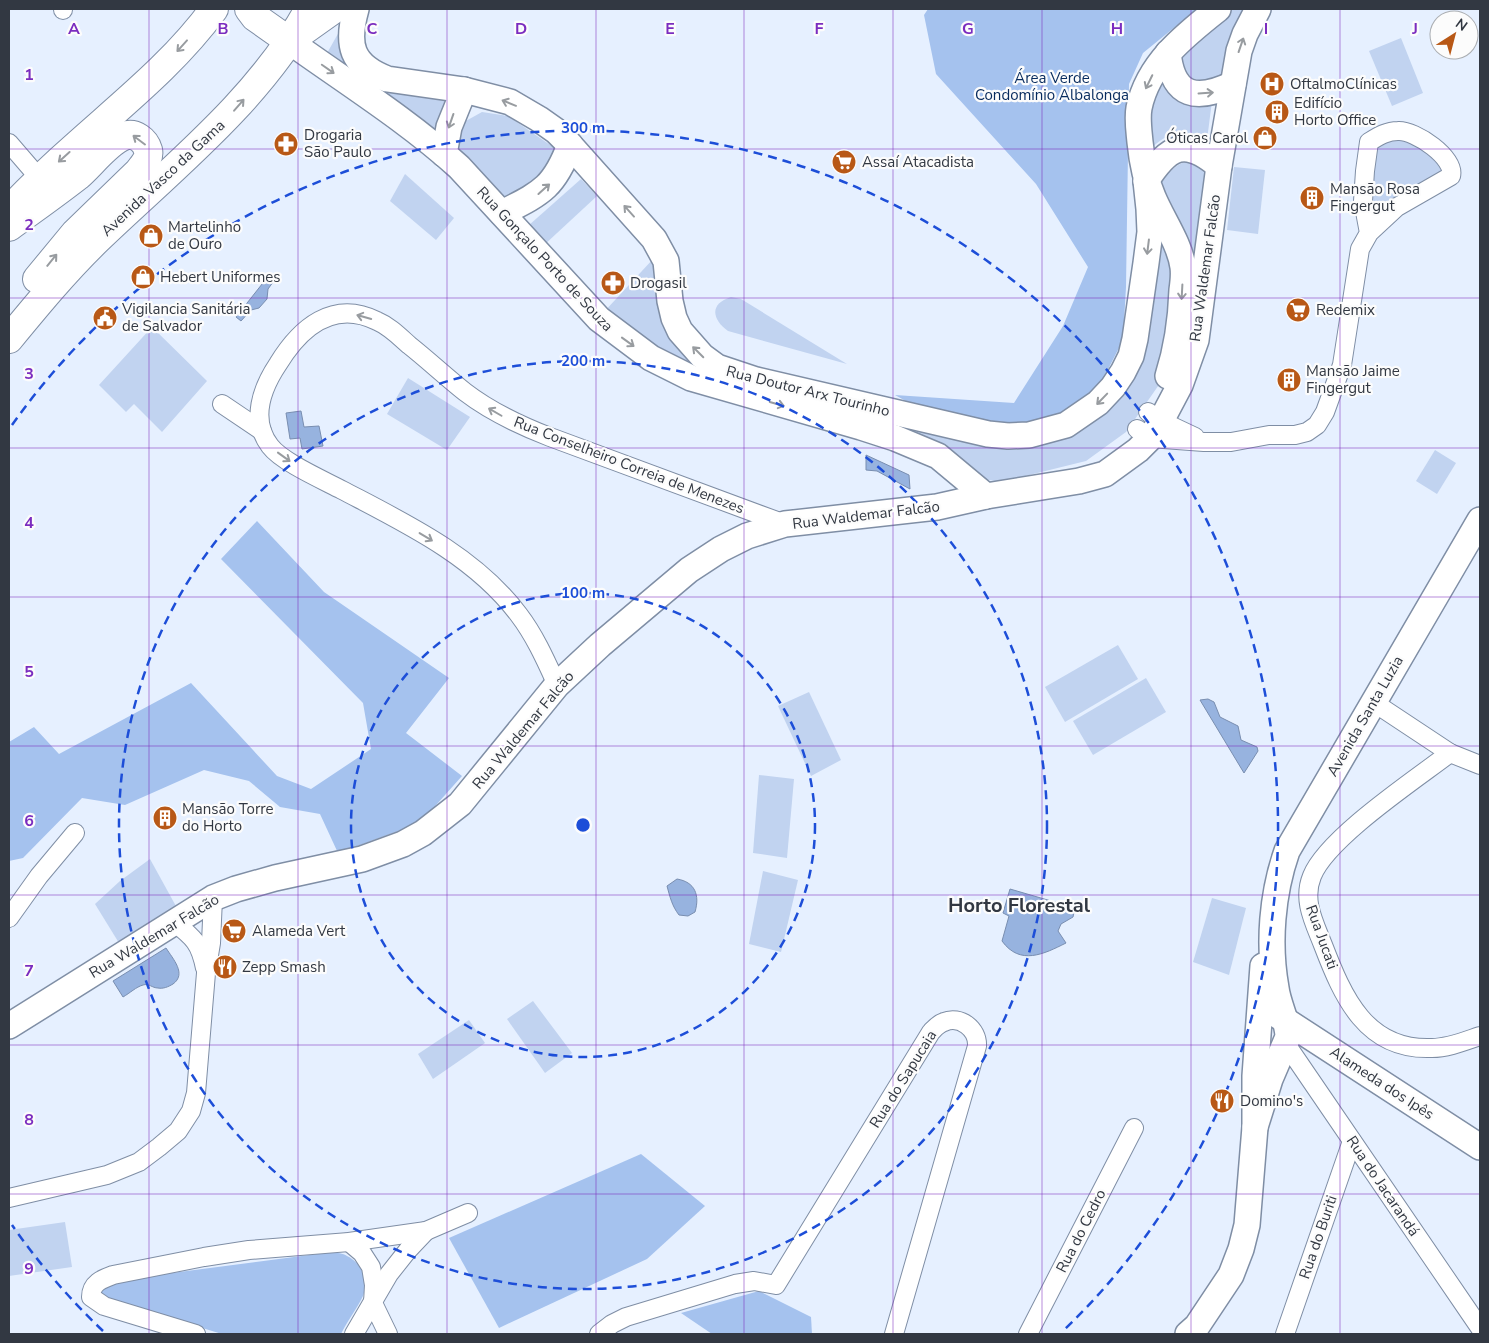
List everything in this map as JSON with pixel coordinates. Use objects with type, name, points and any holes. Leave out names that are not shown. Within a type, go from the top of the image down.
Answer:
[{"type":"main road","points":[[9,210],[40,179],[158,73],[214,9]]},
{"type":"main road","points":[[249,9],[255,17],[289,41],[334,9]]},
{"type":"main road","name":"Avenida Vasco da Gama","points":[[9,339],[68,269],[233,112],[289,41],[309,9]]},
{"type":"main road","points":[[9,227],[80,174],[113,142],[122,136],[136,135],[146,145],[148,158],[140,171],[74,233],[49,263],[36,280],[9,331]]},
{"type":"street","name":"Rua Doutor Arx Tourinho","points":[[356,9],[352,26],[352,49],[358,61],[366,68],[387,79],[464,90],[510,102],[539,118],[570,145],[654,239],[666,260],[670,301],[674,318],[680,331],[702,356],[717,367],[756,380],[927,421],[988,434],[1008,436],[1029,435],[1066,425],[1098,403],[1113,387],[1131,356],[1135,339],[1150,232],[1150,208],[1146,181]]},
{"type":"street","name":"Rua Waldemar Falcão","points":[[1149,425],[1173,360],[1181,314],[1184,267],[1168,226],[1146,181],[1142,167],[1139,109],[1148,82],[1168,53],[1190,31],[1218,9]]},
{"type":"street","name":"Rua Waldemar Falcão","points":[[9,1026],[213,898],[236,889],[275,878],[362,859],[396,847],[423,833],[440,821],[465,798],[557,686],[635,614],[689,570],[721,549],[747,536],[785,524],[956,504],[986,496],[1079,481],[1149,425],[1180,385],[1196,340],[1219,166],[1239,51],[1245,34],[1258,9]]},
{"type":"street","name":"Rua Gonçalo Porto de Souza","points":[[289,41],[417,132],[459,167],[599,319],[650,358],[691,378],[862,427],[918,447],[938,456],[986,496]]},
{"type":"street","points":[[1168,53],[1172,75],[1175,81],[1186,90],[1210,93],[1233,84]]},
{"type":"street","points":[[444,154],[449,127],[464,90]]},
{"type":"street","points":[[1149,425],[1204,442],[1231,442],[1269,435],[1295,435],[1308,432],[1317,424],[1325,412],[1342,365],[1360,249],[1370,233],[1397,207],[1451,176],[1451,167],[1437,150],[1420,137],[1400,131],[1384,133],[1369,142],[1363,201],[1370,233]]},
{"type":"street","points":[[9,143],[40,179]]},
{"type":"street","points":[[502,213],[533,197],[554,179],[562,166],[570,145]]},
{"type":"street","points":[[1146,181],[1168,154],[1178,150],[1188,149],[1200,152],[1219,166]]},
{"type":"street","name":"Rua Conselheiro Correia de Menezes","points":[[262,431],[259,412],[262,397],[270,376],[298,336],[322,318],[335,314],[363,315],[377,320],[465,392],[512,422],[785,524]]},
{"type":"street","points":[[222,404],[262,431],[271,447],[290,461],[402,522],[468,563],[488,580],[518,614],[540,649],[557,686]]},
{"type":"street","name":"Rua Gonçalo Porto de Souza","points":[[918,447],[946,468],[954,479],[956,504]]},
{"type":"street","name":"Avenida Santa Luzia","points":[[1273,1052],[1259,1018],[1264,955],[1272,922],[1277,886],[1287,851],[1480,520]]},
{"type":"street","points":[[1373,702],[1450,753],[1480,765]]},
{"type":"street","name":"Rua Jucati","points":[[1450,753],[1357,824],[1335,845],[1312,875],[1308,890],[1308,906],[1330,963],[1351,1006],[1371,1029],[1384,1038],[1397,1043],[1433,1048],[1460,1043],[1480,1036]]},
{"type":"street","points":[[9,918],[39,876],[75,833]]},
{"type":"street","points":[[9,1198],[108,1175],[139,1162],[178,1131],[191,1111],[196,1093],[206,973],[211,943],[213,898]]},
{"type":"street","points":[[174,922],[191,936],[201,950],[206,973]]},
{"type":"street","name":"Avenida Santa Luzia","points":[[1188,1334],[1197,1326],[1216,1298],[1230,1275],[1242,1249],[1247,1225],[1255,1127],[1273,1052],[1288,1030],[1274,977],[1272,922]]},
{"type":"street","points":[[1259,1018],[1271,1014],[1284,1019]]},
{"type":"street","name":"Alameda dos Ipês","points":[[1284,1019],[1480,1147]]},
{"type":"street","name":"Rua do Sapucaia","points":[[600,1334],[612,1324],[626,1317],[735,1284],[754,1281],[776,1285],[931,1032],[944,1022],[957,1021],[965,1023],[976,1033],[977,1046],[894,1334]]},
{"type":"street","name":"Rua do Jacarandá","points":[[1273,1052],[1352,1141],[1474,1328]]},
{"type":"street","name":"Rua do Cedro","points":[[1028,1334],[1134,1128]]},
{"type":"street","name":"Rua do Buriti","points":[[1285,1334],[1352,1141]]},
{"type":"street","points":[[196,1334],[104,1306],[91,1297],[91,1290],[95,1284],[103,1279],[204,1256],[248,1250],[349,1242],[426,1231],[468,1213]]},
{"type":"street","points":[[354,1334],[390,1274],[408,1250],[426,1231]]},
{"type":"street","points":[[349,1242],[362,1253],[371,1267],[374,1285],[373,1303],[388,1334]]},
{"type":"shaded area","points":[[1230,9],[1247,9],[1226,65],[1218,79],[1204,85],[1190,82],[1179,61],[1186,46]]},
{"type":"shaded area","points":[[348,16],[341,50],[463,102],[438,128],[428,130],[326,55]]},
{"type":"shaded area","points":[[1401,38],[1423,93],[1392,106],[1369,51]]},
{"type":"shaded area","points":[[1156,73],[1169,93],[1177,97],[1212,101],[1207,140],[1188,135],[1174,134],[1162,140],[1147,152],[1146,96]]},
{"type":"shaded area","points":[[482,112],[508,116],[556,149],[552,167],[512,203],[461,157],[457,139],[464,122]]},
{"type":"shaded area","points":[[1402,137],[1427,151],[1446,174],[1375,218],[1370,168],[1373,146]]},
{"type":"shaded area","points":[[1192,159],[1209,170],[1200,266],[1161,182],[1174,168]]},
{"type":"shaded area","points":[[1234,167],[1265,170],[1258,234],[1227,230]]},
{"type":"shaded area","points":[[405,174],[454,218],[436,240],[390,201]]},
{"type":"shaded area","points":[[581,179],[597,196],[543,246],[528,226]]},
{"type":"shaded area","points":[[1154,220],[1171,258],[1172,314],[1163,379],[1126,432],[1086,461],[1001,482],[977,478],[892,429],[930,433],[1011,447],[1129,378]]},
{"type":"shaded area","points":[[654,258],[671,336],[699,377],[603,313]]},
{"type":"shaded area","points":[[270,274],[276,278],[268,289],[267,299],[259,308],[251,310],[241,321],[236,317]]},
{"type":"shaded area","points":[[731,297],[741,299],[847,364],[728,331],[719,322],[715,312],[719,304]]},
{"type":"shaded area","points":[[152,327],[207,381],[162,432],[134,404],[126,412],[99,385]]},
{"type":"shaded area","points":[[408,378],[470,417],[447,450],[387,414]]},
{"type":"shaded area","points":[[301,411],[304,427],[319,426],[323,446],[302,449],[300,438],[290,439],[286,413]]},
{"type":"shaded area","points":[[1435,450],[1456,463],[1437,494],[1416,481]]},
{"type":"shaded area","points":[[866,455],[909,475],[910,489],[877,471],[866,470]]},
{"type":"shaded area","points":[[1118,645],[1138,679],[1065,722],[1045,687]]},
{"type":"shaded area","points":[[1146,678],[1166,712],[1093,755],[1073,721]]},
{"type":"shaded area","points":[[809,692],[841,760],[811,776],[778,706]]},
{"type":"shaded area","points":[[1208,699],[1214,702],[1220,717],[1238,726],[1241,740],[1257,747],[1258,751],[1244,773],[1200,700]]},
{"type":"shaded area","points":[[759,775],[794,779],[787,858],[753,853]]},
{"type":"shaded area","points":[[150,859],[177,908],[119,943],[95,904],[120,881]]},
{"type":"shaded area","points":[[763,871],[798,880],[781,952],[749,944]]},
{"type":"shaded area","points":[[677,879],[688,883],[695,890],[697,900],[695,912],[688,916],[679,915],[669,894],[667,886]]},
{"type":"shaded area","points":[[1010,889],[1075,908],[1073,917],[1061,924],[1058,931],[1066,943],[1033,956],[1024,956],[1009,949],[1002,941],[1009,916],[1003,913]]},
{"type":"shaded area","points":[[1212,898],[1246,908],[1229,975],[1193,962]]},
{"type":"shaded area","points":[[166,948],[179,971],[177,980],[164,988],[143,985],[123,997],[113,981]]},
{"type":"shaded area","points":[[533,1001],[572,1053],[545,1073],[507,1019]]},
{"type":"shaded area","points":[[469,1020],[485,1043],[433,1079],[418,1054]]},
{"type":"shaded area","points":[[65,1222],[72,1267],[9,1276],[9,1230]]},
{"type":"green space","name":"Área Verde Condomínio Albalonga","points":[[928,9],[1197,9],[1143,53],[1129,84],[1126,287],[1123,340],[1097,391],[1062,418],[1002,429],[931,415],[895,395],[1014,403],[1063,326],[1088,267],[1036,184],[936,74],[924,15]]},
{"type":"green space","points":[[257,521],[324,592],[449,678],[406,733],[462,776],[420,823],[338,853],[320,814],[280,807],[249,781],[204,770],[125,805],[82,798],[23,858],[9,861],[9,742],[34,727],[59,754],[191,683],[277,776],[311,789],[371,749],[363,703],[221,559]]},
{"type":"green space","points":[[641,1154],[705,1206],[647,1259],[499,1328],[449,1238]]},
{"type":"green space","points":[[332,1252],[344,1254],[357,1263],[365,1279],[363,1296],[341,1334],[222,1334],[104,1298],[101,1293],[103,1288],[118,1280]]},
{"type":"green space","points":[[759,1291],[811,1317],[812,1334],[712,1334],[681,1313]]},
{"type":"place","name":"OftalmoClínicas","points":[[1272,84]]},
{"type":"place","name":"Edifício Horto Office","points":[[1277,112]]},
{"type":"place","name":"Óticas Carol","points":[[1265,138]]},
{"type":"place","name":"Drogaria São Paulo","points":[[286,144]]},
{"type":"place","name":"Assaí Atacadista","points":[[844,162]]},
{"type":"place","name":"Mansão Rosa Fingergut","points":[[1312,198]]},
{"type":"place","name":"Martelinho de Ouro","points":[[151,236]]},
{"type":"place","name":"Hebert Uniformes","points":[[143,277]]},
{"type":"place","name":"Drogasil","points":[[613,283]]},
{"type":"place","name":"Redemix","points":[[1298,310]]},
{"type":"place","name":"Vigilancia Sanitária de Salvador","points":[[105,318]]},
{"type":"place","name":"Mansão Jaime Fingergut","points":[[1289,380]]},
{"type":"place","name":"Mansão Torre do Horto","points":[[165,818]]},
{"type":"place","name":"Alameda Vert","points":[[234,931]]},
{"type":"place","name":"Zepp Smash","points":[[225,967]]},
{"type":"place","name":"Domino's","points":[[1222,1101]]},
{"type":"district","name":"Horto Florestal","points":[[1019,905]]}]
